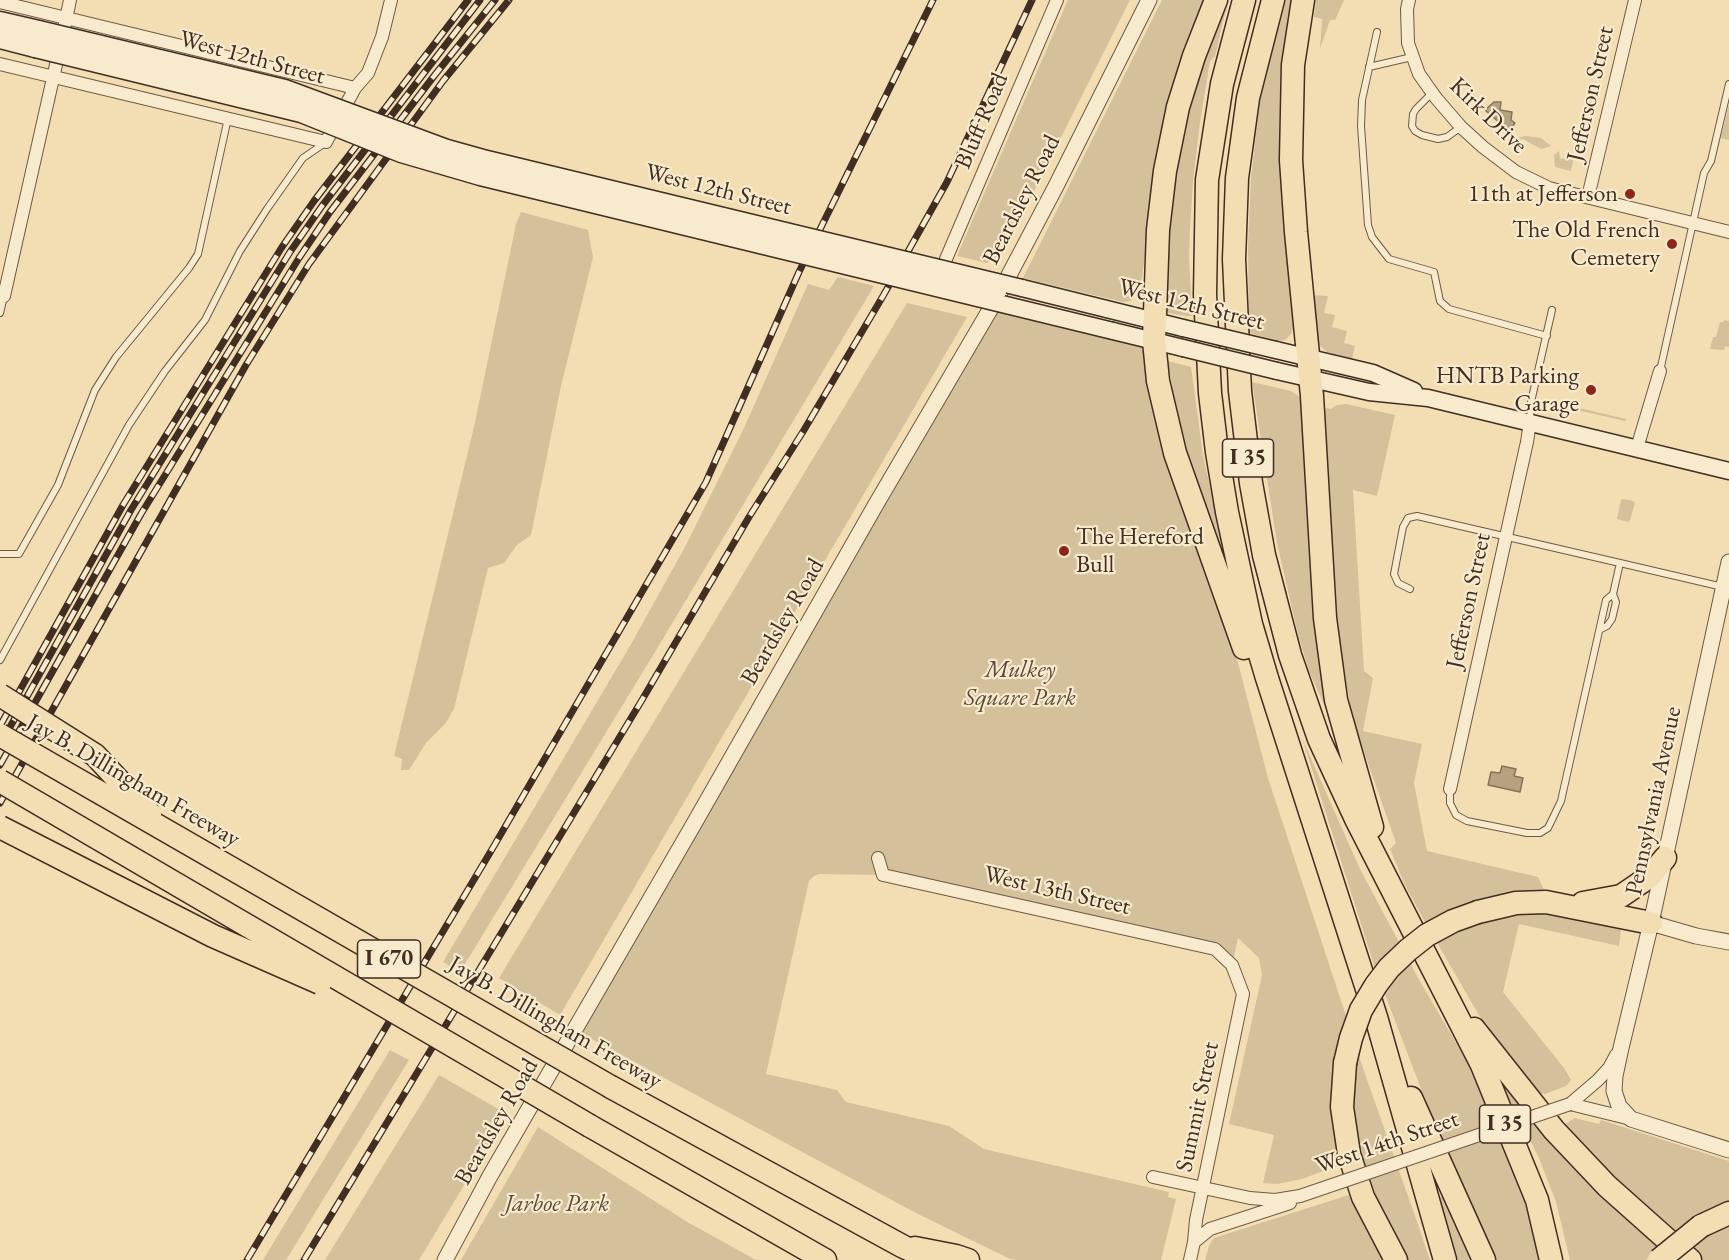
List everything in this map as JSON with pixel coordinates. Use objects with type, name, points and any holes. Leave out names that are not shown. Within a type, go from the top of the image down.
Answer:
[{"type":"highway","points":[[1216,0],[1194,56],[1178,106],[1165,171],[1158,230],[1154,330],[1161,397],[1175,453],[1259,691],[1321,844]]},
{"type":"highway","name":"I 35","points":[[1244,0],[1222,84],[1207,180],[1205,294],[1210,393],[1217,452],[1227,512],[1251,624],[1376,1017],[1445,1260]]},
{"type":"highway","name":"I 35","points":[[1273,0],[1248,98],[1238,178],[1234,259],[1241,402],[1251,483],[1272,591],[1305,701],[1337,780],[1482,1065],[1537,1200],[1551,1260]]},
{"type":"highway","points":[[1304,0],[1293,64],[1291,160],[1310,368],[1329,659],[1336,700],[1394,894]]},
{"type":"highway","points":[[0,695],[95,755],[166,831]]},
{"type":"highway","name":"Jay B. Dillingham Freeway","points":[[0,735],[611,1087],[931,1260]]},
{"type":"highway","name":"I 670","points":[[0,781],[590,1126],[825,1260]]},
{"type":"highway","points":[[0,827],[213,936],[413,1023]]},
{"type":"highway","points":[[1396,1260],[1370,1212],[1349,1154],[1342,1107],[1345,1063],[1353,1031],[1361,1010],[1376,985],[1407,950],[1427,935],[1453,921],[1516,903],[1578,904],[1621,896],[1649,877],[1665,858]]},
{"type":"highway","points":[[1546,902],[1651,923]]},
{"type":"highway","name":"I 35","points":[[1446,992],[1554,1130],[1607,1186],[1690,1260]]},
{"type":"highway","name":"I 35","points":[[1376,1017],[1484,1260]]},
{"type":"highway","points":[[1659,1260],[1701,1226],[1729,1213]]},
{"type":"highway","points":[[902,1246],[968,1260]]},
{"type":"main road","name":"West 12th Street","points":[[0,20],[285,88],[437,145],[483,158],[1118,312],[1183,348],[1278,371],[1310,368],[1373,373],[1428,398],[1729,471]]},
{"type":"main road","name":"West 12th Street","points":[[0,40],[282,109],[332,125],[401,154],[480,177],[1113,330],[1183,328],[1276,350],[1310,368]]},
{"type":"street","points":[[2,295],[70,0]]},
{"type":"street","points":[[0,64],[326,142],[355,88],[368,73],[382,37],[391,0]]},
{"type":"street","name":"Bluff Road","points":[[946,259],[1057,0]]},
{"type":"street","name":"Beardsley Road","points":[[445,1260],[875,506],[1000,292],[1149,0]]},
{"type":"street","points":[[1409,0],[1408,43],[1412,57],[1430,90]]},
{"type":"street","name":"Jefferson Street","points":[[1588,197],[1635,0]]},
{"type":"street","name":"West 12th Street","points":[[0,2],[355,88]]},
{"type":"street","points":[[0,31],[284,98],[416,150],[446,159],[1000,292]]},
{"type":"street","name":"Kirk Drive","points":[[1430,90],[1461,126],[1483,147],[1516,172],[1549,188],[1729,232]]},
{"type":"street","points":[[1637,448],[1660,371]]},
{"type":"street","name":"Jefferson Street","points":[[1450,789],[1530,422]]},
{"type":"street","name":"Pennsylvania Avenue","points":[[1631,1119],[1619,1106],[1614,1091],[1615,1076],[1651,923],[1729,562]]},
{"type":"street","name":"West 13th Street","points":[[878,858],[883,875],[1215,949],[1232,965]]},
{"type":"street","points":[[1651,923],[1696,936],[1729,942]]},
{"type":"street","name":"Summit Street","points":[[1190,1260],[1202,1188],[1243,994],[1232,965]]},
{"type":"street","name":"Pennsylvania Avenue","points":[[1570,1104],[1609,1068],[1621,1048]]},
{"type":"street","points":[[1570,1104],[1631,1119],[1729,1150]]},
{"type":"street","name":"West 14th Street","points":[[1153,1177],[1250,1198],[1275,1200],[1300,1196],[1570,1104]]},
{"type":"street","name":"West 14th Street","points":[[1194,1242],[1210,1229],[1288,1205],[1300,1196]]},
{"type":"lane","points":[[1377,32],[1362,100],[1361,126],[1368,225],[1372,237],[1389,259],[1434,272],[1440,301],[1449,309],[1547,336]]},
{"type":"lane","points":[[1369,67],[1412,57]]},
{"type":"lane","points":[[1660,371],[1704,173],[1711,161],[1729,84]]},
{"type":"lane","points":[[1430,90],[1413,114],[1412,126],[1415,131],[1438,139],[1447,137],[1461,126]]},
{"type":"lane","points":[[0,554],[19,554],[58,485],[95,390],[116,357],[198,254],[228,118]]},
{"type":"lane","points":[[0,660],[129,426],[165,372],[205,320],[240,251],[273,201],[303,158],[326,142]]},
{"type":"lane","points":[[0,313],[2,295]]},
{"type":"lane","points":[[1530,422],[1531,402],[1552,310]]},
{"type":"lane","points":[[1410,589],[1398,583],[1394,574],[1403,526],[1408,518],[1418,516],[1723,587]]},
{"type":"lane","points":[[1450,789],[1450,803],[1456,815],[1467,821],[1527,833],[1540,833],[1548,828],[1561,801],[1606,600],[1613,594],[1620,563]]},
{"type":"green space","points":[[1068,0],[1130,0],[1015,229],[998,256],[987,263],[957,256]]},
{"type":"green space","points":[[1162,0],[1209,0],[1157,168],[1138,293],[1131,301],[1123,302],[1023,278]]},
{"type":"green space","points":[[1226,0],[1228,0],[1215,56],[1210,61],[1200,122],[1190,229],[1192,316],[1187,316],[1168,313],[1165,307],[1163,259],[1187,116],[1200,69]]},
{"type":"green space","points":[[1286,0],[1295,0],[1294,325],[1291,334],[1285,340],[1278,341],[1249,333],[1248,246],[1251,178],[1260,98]]},
{"type":"green space","points":[[1316,0],[1344,0],[1335,20],[1330,20],[1320,49],[1322,19],[1314,17]]},
{"type":"green space","points":[[1729,104],[1729,140],[1721,138]]},
{"type":"green space","points":[[1525,136],[1541,138],[1551,146],[1541,149],[1523,139],[1515,142],[1514,139]]},
{"type":"green space","points":[[1559,151],[1560,159],[1574,157],[1571,171],[1555,167],[1554,155]]},
{"type":"green space","points":[[521,212],[588,230],[593,257],[561,386],[531,535],[517,545],[504,563],[488,568],[454,709],[445,724],[426,743],[409,770],[401,770],[402,759],[394,756],[474,427],[516,224]]},
{"type":"green space","points":[[838,277],[874,286],[460,972],[443,962],[630,646],[686,545],[744,428],[808,284],[829,290]]},
{"type":"green space","points":[[1310,295],[1328,296],[1324,313],[1335,315],[1332,327],[1347,331],[1344,343],[1355,346],[1352,359],[1327,352],[1317,343]]},
{"type":"green space","name":"Mulkey Square Park","points":[[989,300],[1154,341],[1268,778],[1347,1019],[1333,1071],[1332,1113],[1342,1164],[1302,1179],[1278,1184],[1263,1183],[1274,1135],[1229,1124],[1262,975],[1259,958],[1238,938],[1232,965],[1214,949],[883,875],[819,874],[809,881],[766,1074],[837,1090],[846,1102],[949,1126],[984,1149],[1169,1192],[1168,1197],[1176,1199],[1161,1260],[1014,1260],[1008,1258],[916,1213],[575,1030]]},
{"type":"green space","points":[[907,303],[967,317],[560,1015],[499,978]]},
{"type":"green space","points":[[1729,321],[1729,347],[1725,346],[1724,350],[1710,349],[1720,322]]},
{"type":"green space","points":[[1168,361],[1191,367],[1203,455],[1231,588],[1189,472]]},
{"type":"green space","points":[[1252,382],[1291,391],[1301,398],[1329,716],[1309,671],[1277,543]]},
{"type":"green space","points":[[1546,400],[1626,419],[1625,421],[1546,403]]},
{"type":"green space","points":[[1346,404],[1395,415],[1377,496],[1353,490],[1364,671],[1373,678],[1363,731],[1422,744],[1414,783],[1427,851],[1538,877],[1545,892],[1476,902],[1452,909],[1426,924],[1405,885],[1390,849],[1396,843],[1355,726],[1339,649],[1334,646],[1323,412],[1325,408],[1331,409],[1337,405]]},
{"type":"green space","points":[[1621,500],[1635,503],[1628,522],[1617,519]]},
{"type":"green space","points":[[1302,738],[1360,869],[1485,1098],[1525,1190],[1543,1260],[1493,1260],[1450,1165],[1375,968]]},
{"type":"green space","points":[[1523,908],[1622,922],[1619,946],[1519,924],[1503,992],[1571,1080],[1566,1086],[1545,1094],[1537,1093],[1487,1029],[1436,941],[1461,926]]},
{"type":"green space","points":[[1484,1048],[1660,1244],[1646,1260],[1570,1260],[1556,1202],[1539,1158]]},
{"type":"green space","points":[[390,1050],[409,1060],[286,1260],[263,1260]]},
{"type":"green space","points":[[1358,1054],[1430,1260],[1404,1260],[1357,1161],[1346,1103]]},
{"type":"green space","points":[[439,1075],[507,1114],[419,1260],[325,1260]]},
{"type":"green space","points":[[1575,1118],[1599,1124],[1601,1120],[1729,1161],[1729,1203],[1683,1225],[1672,1233],[1641,1208],[1562,1126]]},
{"type":"green space","name":"Jarboe Park","points":[[538,1127],[689,1223],[756,1260],[461,1260]]},
{"type":"green space","points":[[1352,1194],[1386,1260],[1205,1260],[1214,1238]]},
{"type":"green space","points":[[1447,1194],[1476,1260],[1458,1260],[1440,1197]]},
{"type":"green space","points":[[1729,1222],[1729,1260],[1700,1260],[1690,1245]]},
{"type":"shaded area","points":[[1494,102],[1501,102],[1500,110],[1512,112],[1511,120],[1515,123],[1509,131],[1485,110]]},
{"type":"shaded area","points":[[1502,766],[1516,769],[1514,776],[1523,778],[1520,792],[1488,785],[1491,772],[1500,773]]},
{"type":"railway","points":[[0,726],[123,505],[282,247],[314,201],[468,0]]},
{"type":"railway","points":[[0,745],[131,510],[290,252],[322,206],[480,0]]},
{"type":"railway","points":[[0,765],[141,514],[299,258],[330,212],[495,0]]},
{"type":"railway","points":[[0,803],[246,365],[309,264],[443,81],[509,0]]},
{"type":"railway","points":[[247,1260],[491,851],[706,482],[799,272],[933,0]]},
{"type":"railway","points":[[304,1260],[883,296],[947,182],[1032,0]]},
{"type":"place","name":"11th at Jefferson","points":[[1630,194]]},
{"type":"place","name":"The Old French Cemetery","points":[[1672,244]]},
{"type":"place","name":"HNTB Parking Garage","points":[[1591,390]]},
{"type":"place","name":"The Hereford Bull","points":[[1064,551]]}]
